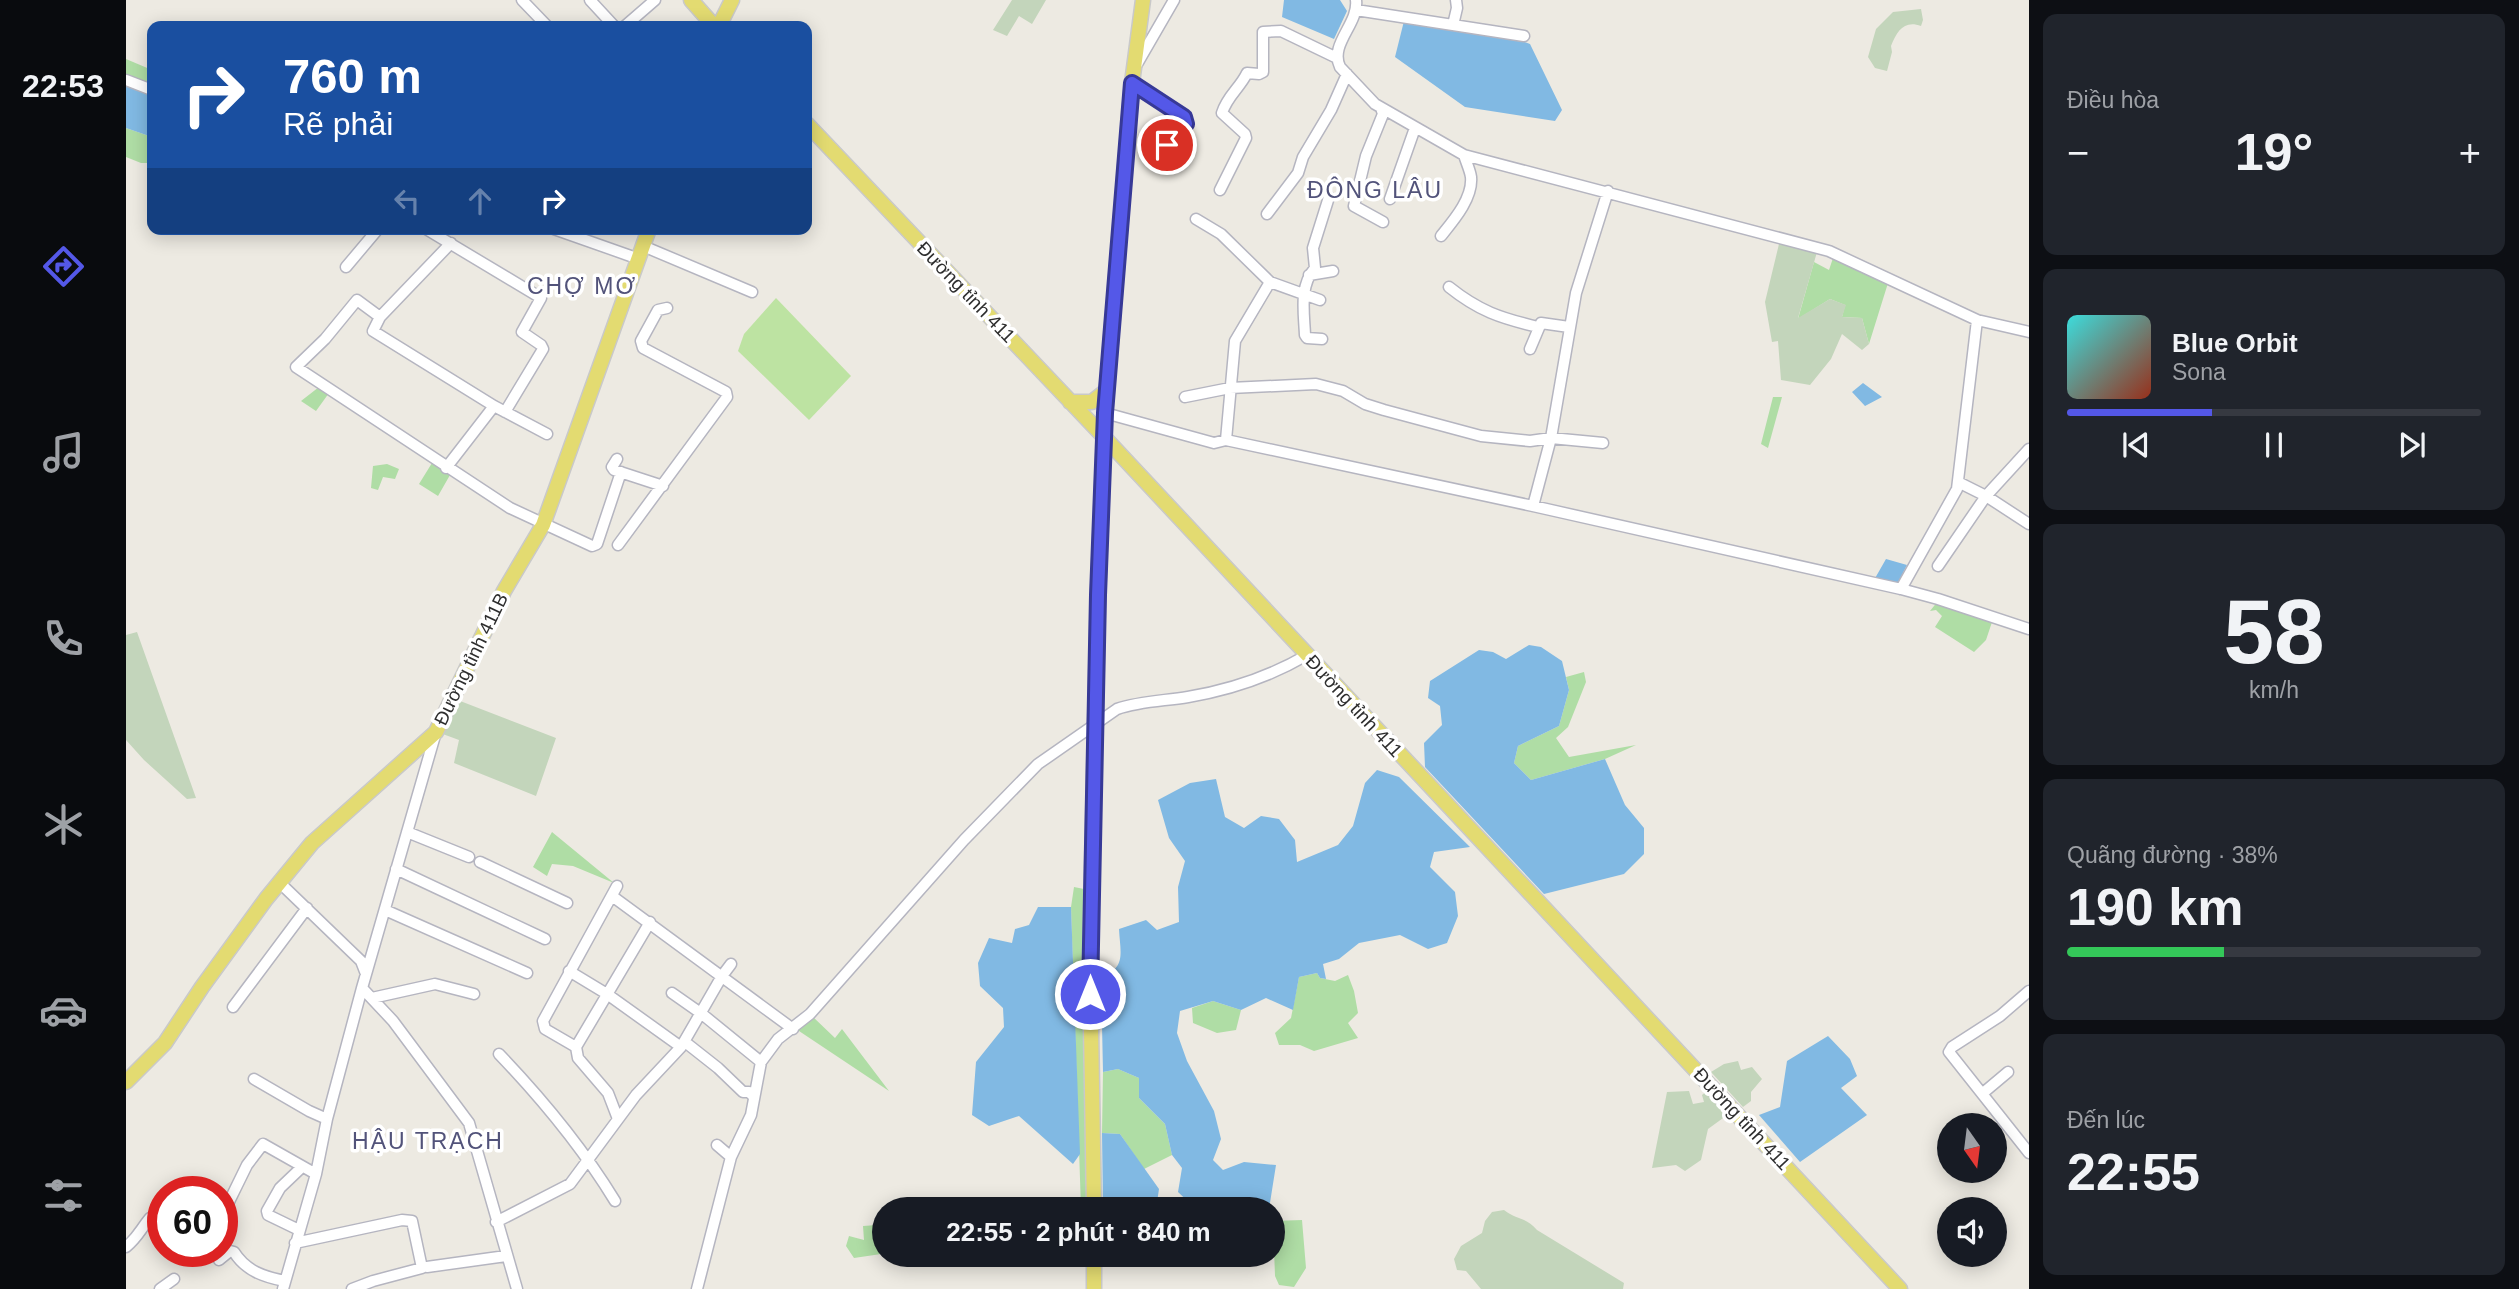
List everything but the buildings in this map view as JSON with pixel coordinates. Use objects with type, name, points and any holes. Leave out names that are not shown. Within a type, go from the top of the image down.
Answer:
[{"type":"main road","points":[[691,0],[711,21]]},
{"type":"main road","points":[[719,21],[732,0]]},
{"type":"main road","points":[[1094,1197],[1090,967],[1104,437],[1132,83],[1143,0]]},
{"type":"main road","name":"Đường tỉnh 411","points":[[812,129],[1104,437],[1900,1289]]},
{"type":"main road","name":"Đường tỉnh 411B","points":[[126,1082],[165,1043],[202,987],[279,882],[312,843],[436,732],[504,591],[543,525],[647,235]]},
{"type":"main road","points":[[1070,402],[1092,402],[1106,391]]},
{"type":"main road","points":[[1103,481],[1117,469],[1133,468]]},
{"type":"main road","points":[[1094,1267],[1094,1289]]},
{"type":"street","points":[[522,0],[542,21]]},
{"type":"street","points":[[590,0],[609,21]]},
{"type":"street","points":[[631,21],[655,0]]},
{"type":"street","points":[[1135,68],[1174,0]]},
{"type":"street","points":[[1453,25],[1456,0]]},
{"type":"street","points":[[1524,36],[1356,5],[1337,58],[1340,67],[1381,108],[1464,155],[1829,251],[1977,320],[2029,332]]},
{"type":"street","points":[[1220,190],[1246,138],[1222,113],[1227,98],[1241,86],[1247,73],[1263,72],[1263,32],[1281,31],[1337,58]]},
{"type":"street","points":[[1267,214],[1298,173],[1303,157],[1331,110],[1347,74]]},
{"type":"street","points":[[126,80],[147,88]]},
{"type":"street","points":[[1132,83],[1184,117],[1186,124],[1167,145]]},
{"type":"street","points":[[1381,108],[1383,114],[1366,156],[1354,206],[1383,222]]},
{"type":"street","points":[[1390,199],[1415,128]]},
{"type":"street","points":[[1441,236],[1458,213],[1470,190],[1471,176],[1464,155]]},
{"type":"street","points":[[1533,506],[1551,438],[1576,293],[1608,191]]},
{"type":"street","points":[[1322,339],[1307,338],[1304,294],[1309,275],[1315,268],[1314,244],[1329,197]]},
{"type":"street","points":[[1196,219],[1221,234],[1270,282],[1320,300]]},
{"type":"street","points":[[346,267],[373,235]]},
{"type":"street","points":[[437,235],[541,298],[523,332],[543,348],[505,412]]},
{"type":"street","points":[[576,235],[641,253],[752,292]]},
{"type":"street","points":[[451,243],[380,317],[373,327],[375,333],[494,406],[547,434]]},
{"type":"street","points":[[1309,275],[1333,271]]},
{"type":"street","points":[[1226,440],[1235,341],[1270,282]]},
{"type":"street","points":[[1449,287],[1474,307],[1538,327]]},
{"type":"street","points":[[380,317],[357,300],[325,339],[296,367],[510,508],[543,525],[595,545],[621,472]]},
{"type":"street","points":[[618,545],[727,395],[726,392],[643,348],[641,341],[657,310],[667,309]]},
{"type":"street","points":[[1901,589],[1957,489],[1977,320]]},
{"type":"street","points":[[1530,349],[1541,323],[1569,327]]},
{"type":"street","points":[[1185,397],[1230,388],[1316,384],[1343,391],[1365,404],[1384,410],[1481,436],[1530,441],[1551,438],[1603,443]]},
{"type":"street","points":[[446,468],[494,406]]},
{"type":"street","points":[[1105,413],[1214,443],[1226,440],[1901,589],[1938,598],[2029,629]]},
{"type":"street","points":[[1938,566],[1986,496],[2029,449]]},
{"type":"street","points":[[617,459],[613,468],[663,486]]},
{"type":"street","points":[[1958,482],[1986,496],[2029,524]]},
{"type":"street","points":[[697,1289],[731,1157],[751,1115],[761,1062],[778,1039],[810,1014],[964,840],[1038,764],[1117,709],[1200,694],[1276,673],[1307,655]]},
{"type":"street","points":[[238,1257],[258,1275],[284,1285],[316,1174],[327,1119],[362,988],[436,732]]},
{"type":"street","points":[[407,832],[567,903]]},
{"type":"street","points":[[397,869],[545,939]]},
{"type":"street","points":[[279,882],[361,961],[366,974]]},
{"type":"street","points":[[576,1047],[545,1028],[543,1021],[615,891],[650,922],[793,1029]]},
{"type":"street","points":[[233,1007],[307,908]]},
{"type":"street","points":[[385,910],[527,973]]},
{"type":"street","points":[[618,1119],[608,1093],[578,1058],[576,1047],[650,922]]},
{"type":"street","points":[[496,1222],[566,1188],[647,1081],[683,1045],[731,964]]},
{"type":"street","points":[[569,971],[683,1045],[728,1076],[743,1092],[749,1092],[754,1097]]},
{"type":"street","points":[[372,998],[435,984],[474,994]]},
{"type":"street","points":[[362,988],[393,1021],[469,1123],[517,1289]]},
{"type":"street","points":[[672,993],[761,1062]]},
{"type":"street","points":[[2028,994],[1949,1050],[1950,1055],[2029,1153]]},
{"type":"street","points":[[499,1054],[540,1096],[590,1159],[615,1200]]},
{"type":"street","points":[[1983,1093],[2008,1072]]},
{"type":"street","points":[[254,1079],[327,1119]]},
{"type":"street","points":[[238,1183],[247,1165],[263,1144],[316,1174]]},
{"type":"street","points":[[717,1145],[731,1157]]},
{"type":"street","points":[[299,1230],[267,1214],[280,1188],[302,1167]]},
{"type":"street","points":[[295,1243],[402,1220],[412,1221],[422,1268],[352,1289]]},
{"type":"street","points":[[126,1247],[138,1237],[147,1222]]},
{"type":"street","points":[[428,1267],[506,1256]]},
{"type":"street","points":[[160,1289],[174,1279]]},
{"type":"green space","points":[[1012,0],[1046,0],[1032,24],[1019,16],[1007,36],[993,30]]},
{"type":"green space","points":[[1921,9],[1921,26],[1910,24],[1902,28],[1896,36],[1891,46],[1887,71],[1875,68],[1868,57],[1876,29],[1893,12]]},
{"type":"green space","points":[[126,59],[147,68],[147,83],[126,76]]},
{"type":"green space","points":[[126,128],[147,135],[147,163],[126,157]]},
{"type":"green space","points":[[1779,244],[1817,252],[1798,318],[1830,299],[1846,305],[1842,317],[1862,318],[1869,344],[1862,350],[1842,334],[1831,359],[1810,385],[1781,380],[1778,341],[1772,342],[1765,302]]},
{"type":"green space","points":[[1833,258],[1888,283],[1869,344],[1862,318],[1842,317],[1845,305],[1830,299],[1798,319],[1814,262],[1829,270]]},
{"type":"green space","points":[[776,298],[851,376],[809,420],[738,351],[744,334]]},
{"type":"green space","points":[[319,387],[329,393],[316,411],[301,401]]},
{"type":"green space","points":[[1773,397],[1782,397],[1768,448],[1761,444]]},
{"type":"green space","points":[[432,463],[450,475],[438,496],[419,484]]},
{"type":"green space","points":[[387,464],[399,469],[395,479],[383,477],[378,490],[371,488],[373,466]]},
{"type":"green space","points":[[1938,601],[1993,619],[1986,640],[1974,652],[1935,627],[1942,616],[1936,610],[1930,611]]},
{"type":"green space","points":[[137,632],[196,798],[187,799],[126,740],[126,635]]},
{"type":"green space","points":[[1584,672],[1586,682],[1568,727],[1556,738],[1569,757],[1636,745],[1605,759],[1531,780],[1514,763],[1518,746],[1559,726],[1569,690],[1566,677]]},
{"type":"green space","points":[[455,699],[556,738],[536,796],[454,763],[459,740],[440,733]]},
{"type":"green space","points":[[552,832],[614,883],[573,866],[552,864],[547,876],[533,867]]},
{"type":"green space","points":[[1074,887],[1084,889],[1088,1197],[1081,1197],[1071,907]]},
{"type":"green space","points":[[1317,973],[1320,978],[1335,981],[1348,975],[1358,1013],[1348,1023],[1358,1038],[1314,1051],[1300,1045],[1279,1045],[1275,1033],[1291,1018],[1299,977]]},
{"type":"green space","points":[[1213,1001],[1241,1010],[1236,1030],[1217,1033],[1193,1023],[1192,1008]]},
{"type":"green space","points":[[812,1016],[835,1038],[842,1029],[889,1091],[796,1029]]},
{"type":"green space","points":[[1738,1061],[1741,1070],[1752,1067],[1762,1079],[1751,1092],[1751,1101],[1743,1107],[1711,1072],[1724,1064]]},
{"type":"green space","points":[[1118,1069],[1139,1078],[1139,1098],[1165,1124],[1172,1155],[1144,1169],[1120,1134],[1102,1133],[1103,1072]]},
{"type":"green space","points":[[1689,1091],[1693,1104],[1704,1102],[1702,1095],[1707,1091],[1730,1113],[1708,1129],[1701,1160],[1685,1171],[1676,1165],[1652,1168],[1667,1092]]},
{"type":"green space","points":[[1504,1210],[1624,1283],[1623,1289],[1481,1289],[1466,1271],[1457,1270],[1454,1259],[1461,1246],[1482,1233],[1485,1221],[1492,1212]]},
{"type":"green space","points":[[1302,1220],[1306,1268],[1294,1287],[1279,1285],[1275,1276],[1275,1267],[1285,1267],[1285,1221]]},
{"type":"green space","points":[[872,1225],[872,1255],[854,1258],[846,1246],[849,1236],[864,1240],[863,1226]]},
{"type":"water","points":[[1284,0],[1340,0],[1347,11],[1334,39],[1282,17]]},
{"type":"water","points":[[1404,21],[1530,44],[1562,110],[1555,121],[1465,107],[1395,57]]},
{"type":"water","points":[[126,84],[147,91],[147,135],[126,128]]},
{"type":"water","points":[[1863,383],[1882,397],[1865,406],[1852,392]]},
{"type":"water","points":[[1886,559],[1907,565],[1896,587],[1874,580]]},
{"type":"water","points":[[1529,645],[1541,647],[1562,661],[1569,690],[1559,726],[1518,746],[1514,763],[1531,780],[1605,759],[1625,805],[1644,828],[1644,854],[1624,874],[1544,894],[1425,767],[1424,743],[1442,725],[1440,706],[1428,698],[1430,681],[1479,650],[1493,652],[1506,659]]},
{"type":"water","points":[[1377,770],[1399,777],[1470,847],[1434,852],[1430,867],[1455,892],[1458,916],[1447,943],[1428,949],[1400,935],[1359,943],[1339,959],[1323,964],[1326,979],[1320,978],[1317,973],[1299,977],[1293,1010],[1266,998],[1241,1010],[1213,1001],[1180,1011],[1177,1033],[1187,1061],[1214,1111],[1221,1139],[1213,1160],[1223,1170],[1244,1162],[1276,1165],[1271,1197],[1183,1197],[1178,1192],[1182,1168],[1172,1155],[1165,1124],[1139,1098],[1139,1078],[1118,1069],[1103,1072],[1101,977],[1115,969],[1118,964],[1121,952],[1119,929],[1146,920],[1157,930],[1179,922],[1178,887],[1185,861],[1169,838],[1158,800],[1190,783],[1216,779],[1225,817],[1244,828],[1261,816],[1279,819],[1295,840],[1297,862],[1338,845],[1353,826],[1365,783]]},
{"type":"water","points":[[1038,907],[1071,907],[1080,1154],[1073,1164],[1019,1116],[989,1126],[972,1115],[976,1062],[1004,1027],[1003,1008],[980,986],[978,963],[989,938],[1012,943],[1015,929],[1029,925]]},
{"type":"water","points":[[1828,1036],[1850,1059],[1857,1076],[1841,1088],[1867,1115],[1800,1162],[1759,1115],[1780,1107],[1787,1061]]},
{"type":"water","points":[[1102,1133],[1120,1134],[1159,1189],[1158,1197],[1103,1197]]},
{"type":"district","name":"ĐÔNG LÂU","points":[[1375,190]]},
{"type":"district","name":"CHỢ MƠ","points":[[582,286]]},
{"type":"district","name":"HẬU TRẠCH","points":[[428,1141]]},
{"type":"route","points":[[1090,994],[1098,595],[1105,413],[1132,83],[1184,117],[1186,124],[1167,145]]}]
